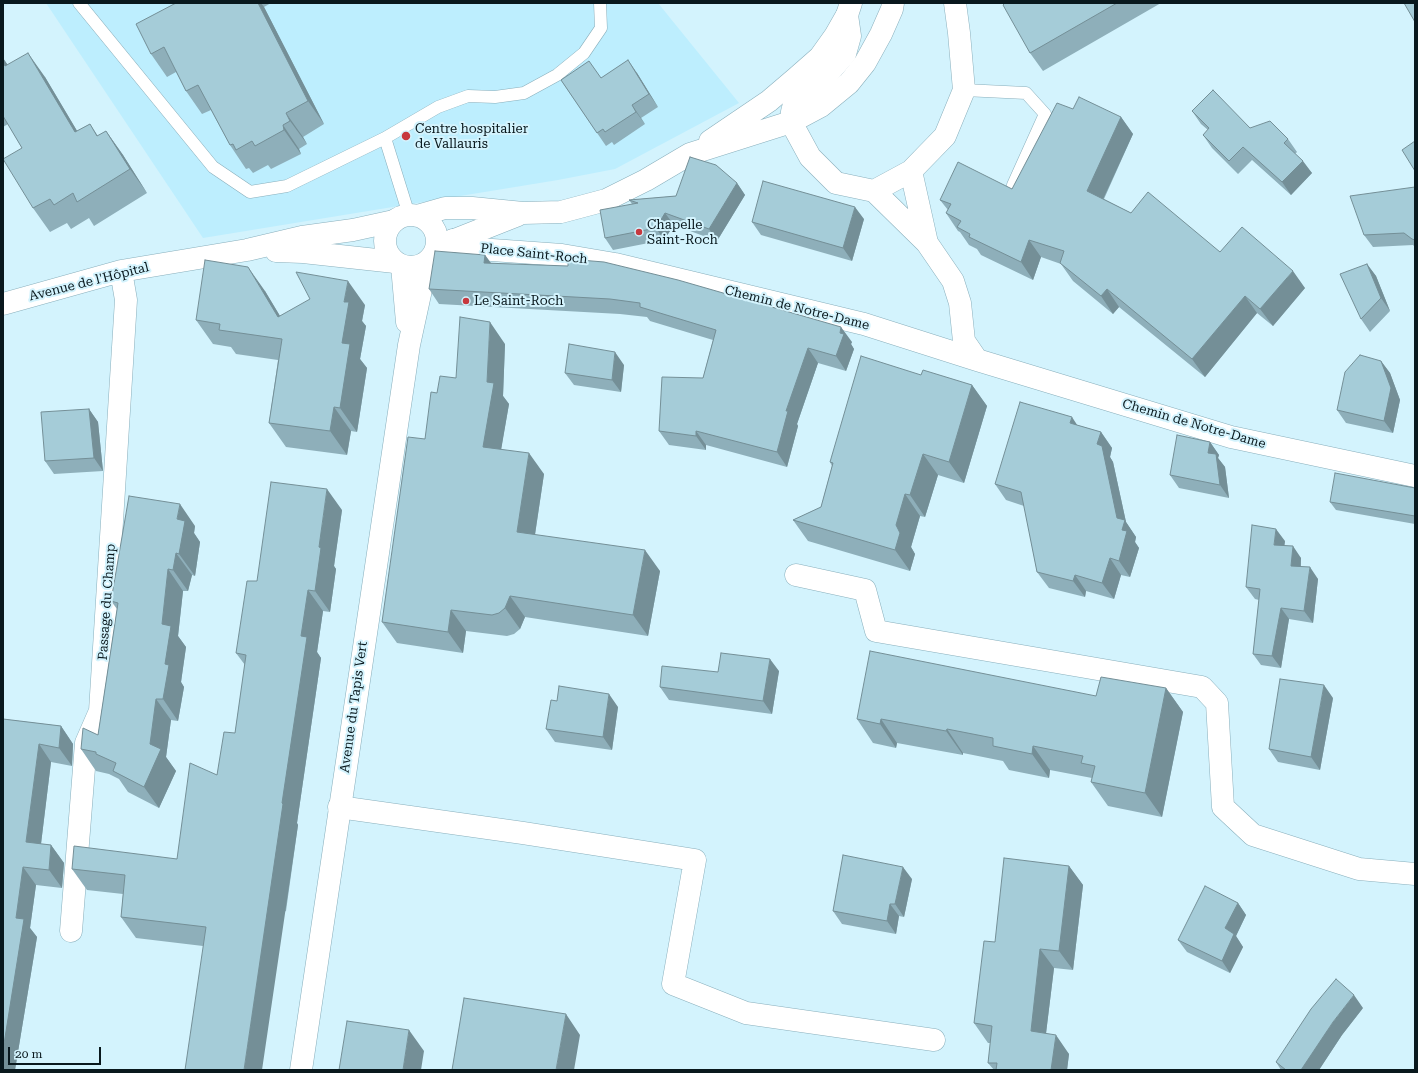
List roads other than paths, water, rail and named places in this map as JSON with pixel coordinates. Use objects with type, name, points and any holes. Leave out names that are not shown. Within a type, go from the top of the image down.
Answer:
[{"type":"street","points":[[690,154],[791,122],[821,106],[849,83],[865,63],[881,34],[892,9],[893,3]]},
{"type":"street","points":[[874,191],[911,171],[945,136],[964,90],[955,3]]},
{"type":"street","points":[[849,9],[850,36],[845,54],[824,78],[794,104],[791,122],[810,157],[836,184],[874,191],[927,243],[953,281],[960,303],[964,341],[977,360]]},
{"type":"street","points":[[439,250],[437,235],[431,224],[425,219],[407,217],[389,229],[386,237],[386,247],[389,255],[399,264],[418,266],[439,250],[523,213],[561,212],[606,200],[646,180],[690,154],[769,100],[820,57],[835,36],[849,9]]},
{"type":"street","points":[[911,171],[927,243]]},
{"type":"street","name":"Avenue de l'Hôpital","points":[[3,304],[121,271],[247,250],[302,237],[353,230],[445,208],[472,208],[523,213]]},
{"type":"street","name":"Place Saint-Roch","points":[[439,250],[478,249],[562,255],[615,264]]},
{"type":"street","name":"Avenue de l'Hôpital","points":[[247,250],[304,252],[399,264]]},
{"type":"street","name":"Avenue du Tapis Vert","points":[[301,1070],[409,345],[439,250]]},
{"type":"street","name":"Avenue du Tapis Vert","points":[[399,264],[409,345]]},
{"type":"street","name":"Chemin de Notre-Dame","points":[[615,264],[864,324],[1231,437],[1415,476]]},
{"type":"street","name":"Passage du Champ","points":[[71,932],[86,743],[100,711],[126,300],[121,271]]},
{"type":"street","points":[[796,575],[865,590],[876,632],[1202,687],[1217,703],[1223,806],[1253,835],[1359,869],[1415,874]]},
{"type":"street","points":[[339,807],[523,833],[695,860],[673,984],[746,1013],[934,1040]]},
{"type":"lane","points":[[79,3],[213,167],[250,192],[287,186],[385,138],[438,107],[468,96],[495,97],[524,93],[557,75],[584,52],[601,28],[600,3]]},
{"type":"lane","points":[[964,90],[1026,93],[1045,114],[1013,185]]},
{"type":"lane","points":[[385,138],[407,217]]},
{"type":"place","name":"Centre hospitalier de Vallauris","points":[[406,136]]},
{"type":"place","name":"Chapelle Saint-Roch","points":[[639,232]]},
{"type":"place","name":"Le Saint-Roch","points":[[466,301]]}]
